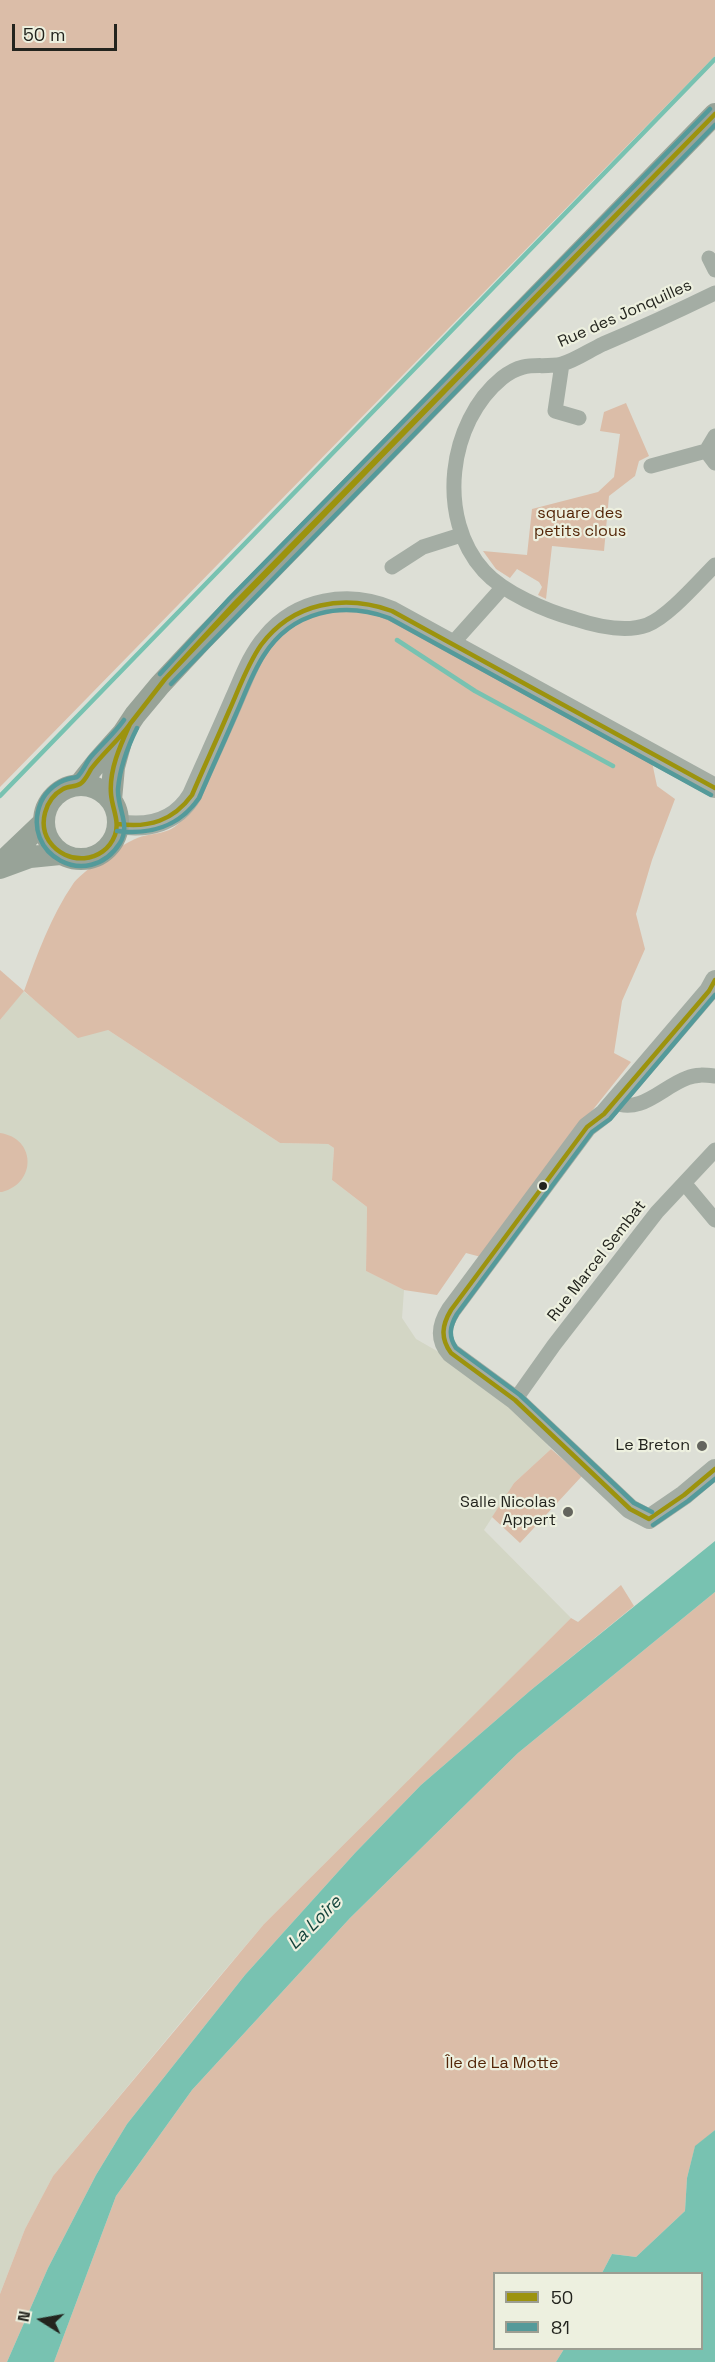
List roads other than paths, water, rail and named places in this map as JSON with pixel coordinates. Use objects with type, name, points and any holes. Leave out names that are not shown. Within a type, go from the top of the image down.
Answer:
[{"type":"main road","points":[[79,785],[123,734],[141,707],[195,647],[715,114]]},
{"type":"main road","points":[[111,800],[114,767],[123,734]]},
{"type":"main road","points":[[0,866],[30,857],[60,854],[79,860],[97,856],[111,843],[118,824],[116,810],[111,800],[95,788],[79,785],[63,789],[51,799],[45,810],[43,823],[49,843],[60,854]]},
{"type":"main road","points":[[0,866],[43,823]]},
{"type":"street","name":"Rue des Jonquilles","points":[[715,293],[562,364],[528,364],[503,377],[482,398],[467,425],[459,449],[454,476],[455,505],[461,535],[484,570],[503,587],[560,615],[594,625],[630,627],[646,625],[662,615],[715,565]]},
{"type":"street","points":[[562,364],[555,411],[579,418]]},
{"type":"street","points":[[651,466],[710,457],[715,436]]},
{"type":"street","points":[[392,567],[423,547],[461,535]]},
{"type":"street","points":[[452,644],[503,587]]},
{"type":"street","points":[[118,824],[136,825],[162,822],[171,818],[187,803],[258,650],[278,626],[297,613],[317,604],[335,601],[370,603],[392,611],[715,789]]},
{"type":"street","points":[[715,980],[709,991],[613,1102],[599,1118],[587,1127],[446,1318],[442,1333],[445,1346],[451,1353],[515,1400],[630,1509],[649,1519],[684,1495],[715,1469]]},
{"type":"street","points":[[613,1102],[621,1106],[635,1107],[686,1078],[699,1075],[715,1076]]},
{"type":"street","name":"Rue Marcel Sembat","points":[[515,1400],[554,1345],[657,1212],[685,1184],[703,1160],[715,1150]]},
{"type":"street","points":[[685,1184],[715,1220]]},
{"type":"water","name":"La Loire","points":[[715,1541],[715,1592],[518,1753],[350,1918],[192,2090],[116,2196],[54,2362],[7,2362],[48,2268],[96,2175],[127,2124],[245,1975],[355,1853],[421,1785],[531,1690]]},
{"type":"water","points":[[715,2130],[715,2362],[556,2362],[563,2350],[703,2350],[703,2272],[603,2272],[612,2254],[636,2257],[685,2211],[687,2178],[695,2146]]},
{"type":"waterway","points":[[0,796],[715,59]]},
{"type":"waterway","points":[[397,640],[475,691],[613,766]]},
{"type":"place","name":"Le Breton","points":[[702,1446]]},
{"type":"place","name":"Salle Nicolas Appert","points":[[568,1512]]},
{"type":"park label","name":"square des petits clous","points":[[580,523]]},
{"type":"park label","name":"Île de La Motte","points":[[502,2064]]}]
